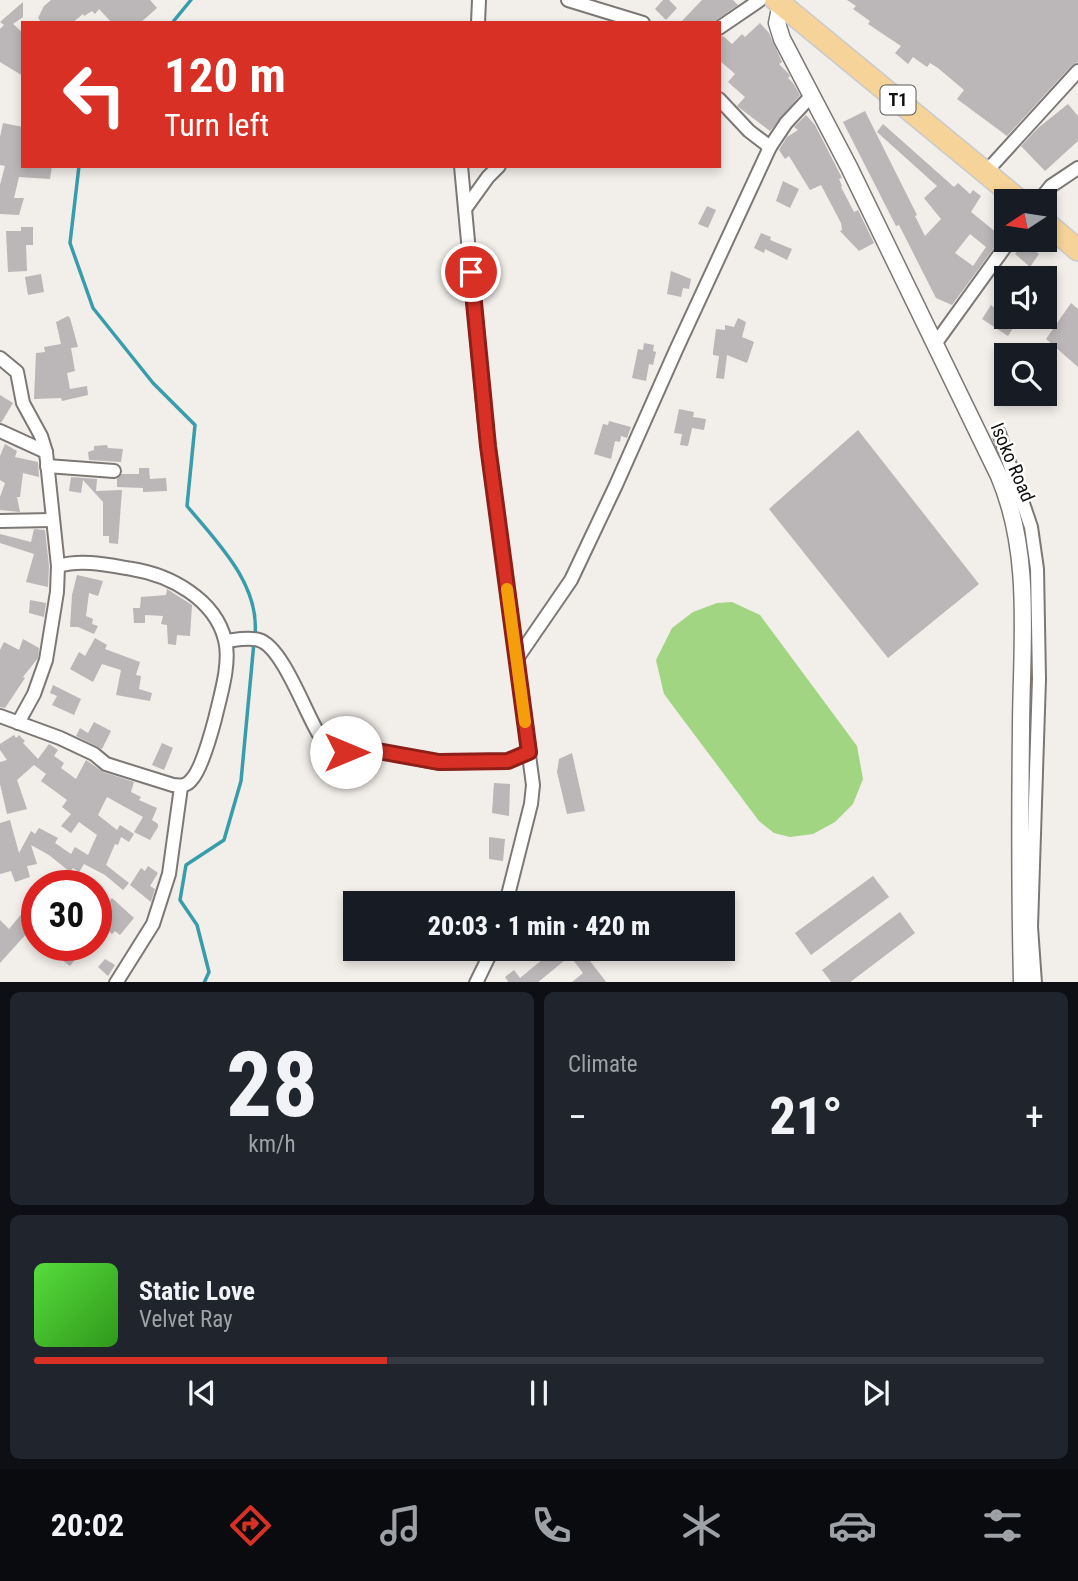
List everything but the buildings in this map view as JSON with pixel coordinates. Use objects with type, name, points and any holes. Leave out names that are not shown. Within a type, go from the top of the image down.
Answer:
[{"type":"highway","name":"T1","points":[[772,1],[1005,189]]},
{"type":"highway","points":[[1057,232],[1078,250]]},
{"type":"street","points":[[478,21],[479,0]]},
{"type":"street","points":[[568,0],[636,21]]},
{"type":"street","points":[[721,27],[772,1]]},
{"type":"street","name":"Isoko Road","points":[[772,1],[782,39],[812,94],[1007,494],[1018,545],[1023,605],[1020,754],[1022,982]]},
{"type":"street","points":[[985,173],[1078,71]]},
{"type":"street","points":[[516,660],[571,580],[617,485],[676,349],[770,147],[786,123],[812,94]]},
{"type":"street","points":[[721,101],[749,131],[770,147]]},
{"type":"street","points":[[461,168],[485,424],[533,785],[531,804],[509,891]]},
{"type":"street","points":[[465,209],[497,168]]},
{"type":"street","points":[[1049,189],[1078,168]]},
{"type":"street","points":[[935,344],[1001,252]]},
{"type":"street","points":[[0,358],[17,372],[23,404],[41,436],[46,452],[58,566],[57,592],[46,660],[34,694],[18,723]]},
{"type":"street","points":[[0,431],[46,452]]},
{"type":"street","points":[[999,433],[1031,527],[1037,580],[1039,693],[1031,927],[1035,982]]},
{"type":"street","points":[[47,466],[114,471]]},
{"type":"street","points":[[0,521],[53,520]]},
{"type":"street","points":[[58,566],[78,562],[105,565],[144,571],[165,578],[190,591],[205,605],[226,641],[224,683],[213,728],[194,778],[181,787],[169,874],[153,924],[116,982]]},
{"type":"street","points":[[226,641],[258,640],[282,664],[315,728],[333,749],[346,752],[378,751],[439,762],[508,761],[529,752]]},
{"type":"street","points":[[0,716],[60,738],[94,754],[106,764],[181,787]]},
{"type":"street","points":[[476,982],[486,961]]},
{"type":"green space","points":[[732,602],[760,615],[857,746],[863,779],[853,804],[835,822],[813,834],[790,837],[774,833],[759,821],[664,694],[656,660],[672,628],[693,612],[717,603]]},
{"type":"waterway","points":[[174,21],[191,0]]},
{"type":"waterway","points":[[79,168],[70,243],[93,308],[153,383],[195,425],[187,506],[223,549],[244,581],[255,616],[255,635]]},
{"type":"waterway","points":[[204,982],[209,972],[197,925],[180,900],[186,865],[224,840],[241,781],[254,642]]},
{"type":"slow traffic","points":[[507,589],[525,722]]},
{"type":"route","points":[[346,752],[378,751],[439,762],[508,761],[529,752],[488,446],[471,272]]}]
